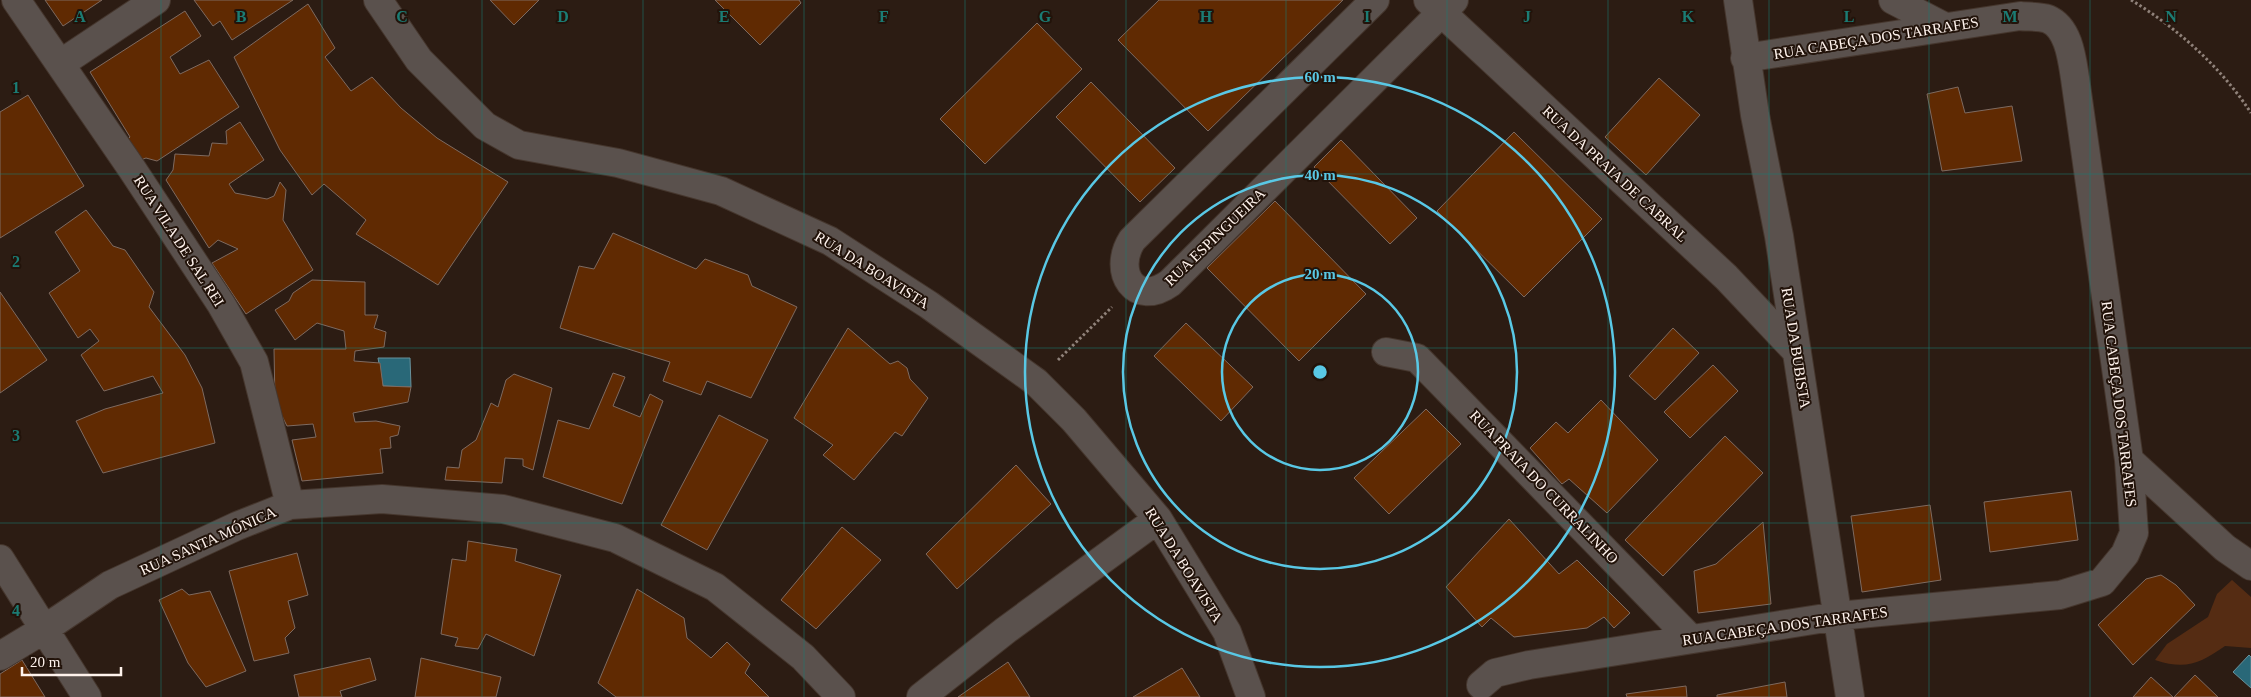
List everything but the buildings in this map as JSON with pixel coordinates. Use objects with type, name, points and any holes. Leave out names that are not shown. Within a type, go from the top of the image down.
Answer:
[{"type":"street","name":"RUA VILA DE SAL REI","points":[[16,0],[221,304],[254,362],[290,505]]},
{"type":"street","points":[[60,64],[156,0]]},
{"type":"street","name":"RUA DA BOAVISTA","points":[[378,0],[419,60],[484,126],[519,145],[618,164],[721,191],[830,241],[929,305],[1036,382],[1074,420],[1158,519],[1226,632],[1251,697]]},
{"type":"street","points":[[1133,286],[1126,275],[1124,263],[1125,252],[1132,240],[1376,0]]},
{"type":"street","name":"RUA DA BUBISTA","points":[[1738,0],[1745,58],[1779,236],[1850,697]]},
{"type":"street","points":[[1893,0],[1946,26]]},
{"type":"street","name":"RUA ESPINGUEIRA","points":[[1133,286],[1145,292],[1158,291],[1170,283],[1441,4]]},
{"type":"street","name":"RUA DA PRAIA DE CABRAL","points":[[1441,4],[1726,277],[1797,352]]},
{"type":"street","name":"RUA CABEÇA DOS TARRAFES","points":[[1481,685],[1495,674],[1509,669],[1838,616],[2060,595],[2102,582],[2126,554],[2134,532],[2129,460],[2075,78],[2071,55],[2063,32],[2048,19],[2020,16],[1745,58]]},
{"type":"street","name":"RUA PRAIA DO CURRALINHO","points":[[1386,352],[1417,358],[1691,639]]},
{"type":"street","points":[[2129,460],[2225,548],[2251,566]]},
{"type":"street","name":"RUA SANTA MÓNICA","points":[[0,656],[110,585],[183,550],[290,505],[382,499],[503,509],[615,538],[715,587],[803,657],[841,697]]},
{"type":"street","points":[[921,697],[1006,630],[1158,519]]},
{"type":"street","points":[[0,559],[87,697]]},
{"type":"path","points":[[2131,0],[2160,17],[2191,44],[2222,77],[2251,113]]},
{"type":"path","points":[[1036,382],[1133,286]]},
{"type":"shaded area","points":[[2232,580],[2251,597],[2251,648],[2225,646],[2200,661],[2184,665],[2175,665],[2155,660],[2167,644],[2208,617],[2217,594]]},
{"type":"water","points":[[378,358],[410,358],[411,387],[383,386]]},
{"type":"water","points":[[2249,655],[2251,657],[2251,688],[2233,672]]}]
